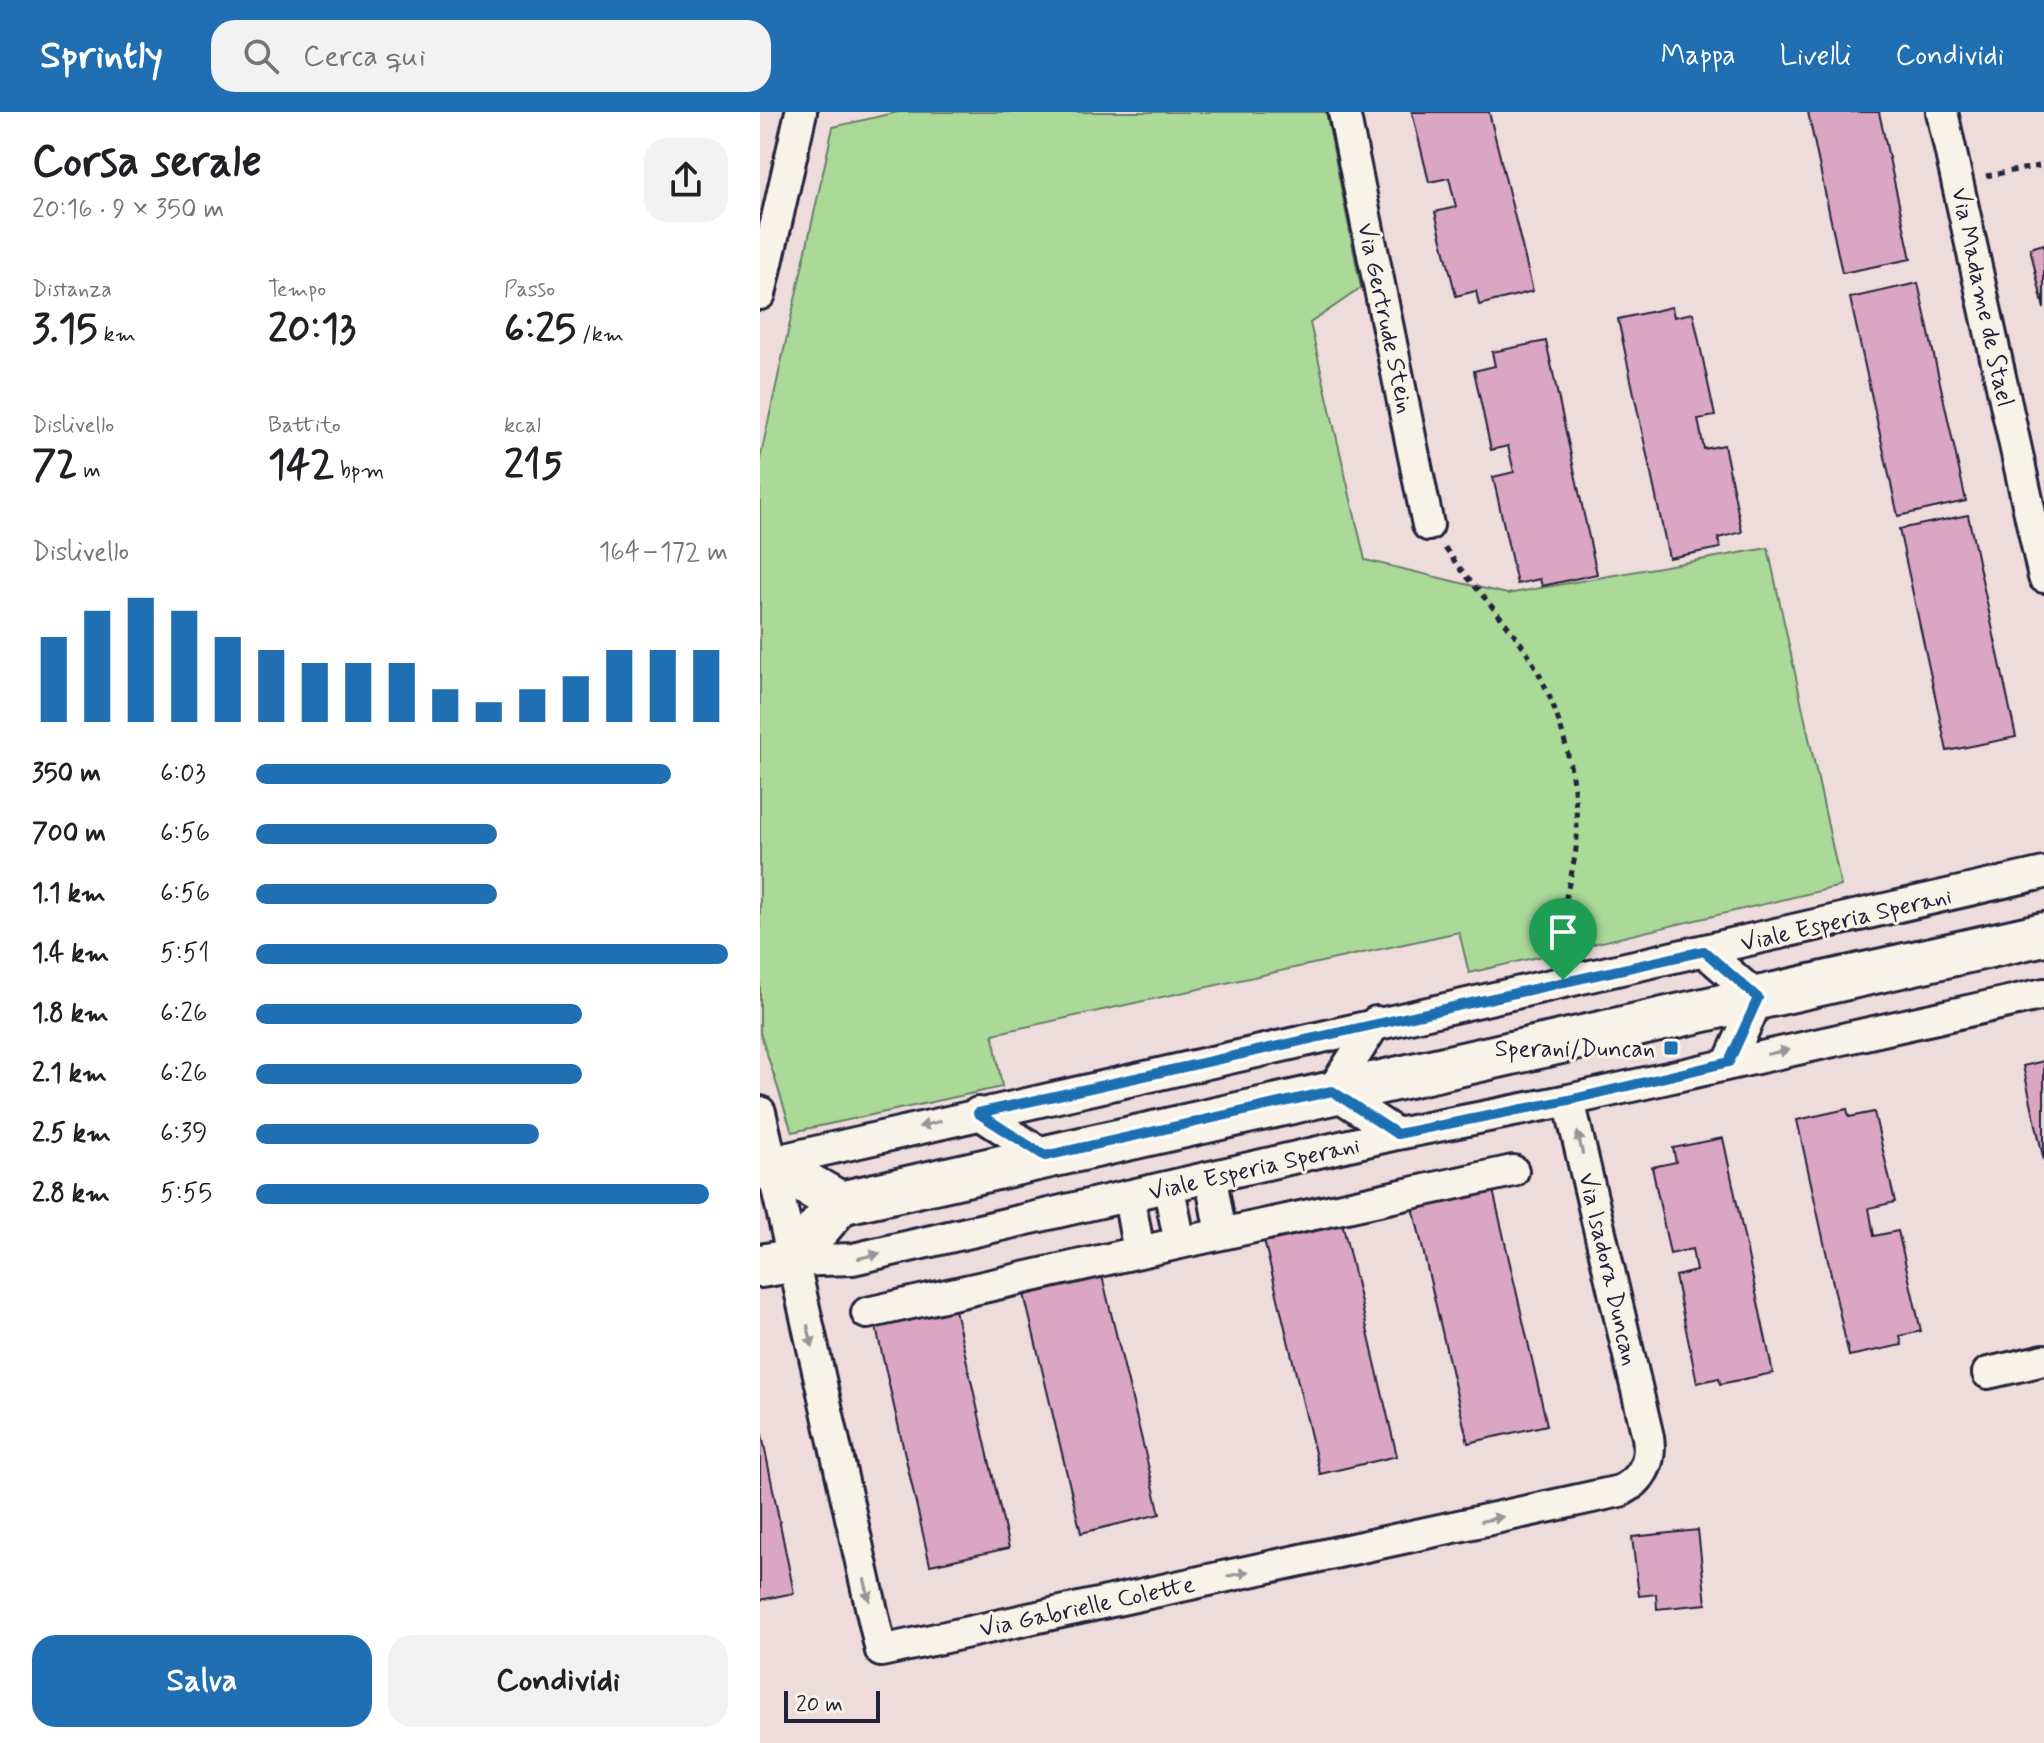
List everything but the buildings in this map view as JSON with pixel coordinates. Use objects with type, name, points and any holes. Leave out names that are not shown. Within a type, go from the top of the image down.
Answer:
[{"type":"street","points":[[760,294],[801,112]]},
{"type":"street","name":"Via Gertrude Stein","points":[[1344,112],[1428,525]]},
{"type":"street","name":"Via Madame de Stael","points":[[1942,112],[2044,577]]},
{"type":"street","name":"Viale Esperia Sperani","points":[[767,1167],[789,1158],[978,1113],[2044,873]]},
{"type":"street","points":[[776,1263],[840,1203],[2044,934]]},
{"type":"street","points":[[1704,951],[1758,998]]},
{"type":"street","name":"Viale Esperia Sperani","points":[[776,1263],[853,1259],[1169,1189],[1397,1134],[1569,1100],[2044,994]]},
{"type":"street","points":[[1729,1062],[1758,998]]},
{"type":"street","points":[[1332,1091],[1376,1022]]},
{"type":"street","points":[[1332,1091],[1397,1134]]},
{"type":"street","name":"Via Isadora Duncan","points":[[1569,1100],[1648,1437]]},
{"type":"street","points":[[760,1112],[776,1263]]},
{"type":"street","points":[[978,1113],[1045,1156]]},
{"type":"street","points":[[767,1167],[840,1203]]},
{"type":"street","points":[[867,1313],[1513,1171]]},
{"type":"street","points":[[1211,1179],[1221,1234]]},
{"type":"street","points":[[1169,1189],[1180,1243]]},
{"type":"street","points":[[1129,1197],[1139,1252]]},
{"type":"street","name":"Via Gabrielle Colette","points":[[776,1263],[881,1651],[1620,1491],[1640,1476],[1649,1454],[1648,1437]]},
{"type":"street","points":[[1988,1373],[2044,1360]]},
{"type":"path","points":[[1958,183],[2044,165]]},
{"type":"path","points":[[1428,525],[1479,596],[1516,635],[1551,697],[1570,773],[1577,833],[1558,927],[1563,980]]},
{"type":"green space","points":[[898,112],[1326,112],[1361,288],[1310,323],[1365,560],[1507,594],[1768,548],[1841,886],[1469,973],[1459,932],[993,1034],[1002,1087],[792,1132],[760,1032],[760,459],[833,127]]},
{"type":"place","name":"Sperani/Duncan","points":[[1671,1048]]},
{"type":"route","points":[[1704,951],[1758,998],[1729,1062],[1569,1100],[1397,1134],[1332,1091],[1045,1156],[978,1113],[1492,996],[1563,980],[1704,951]]}]
